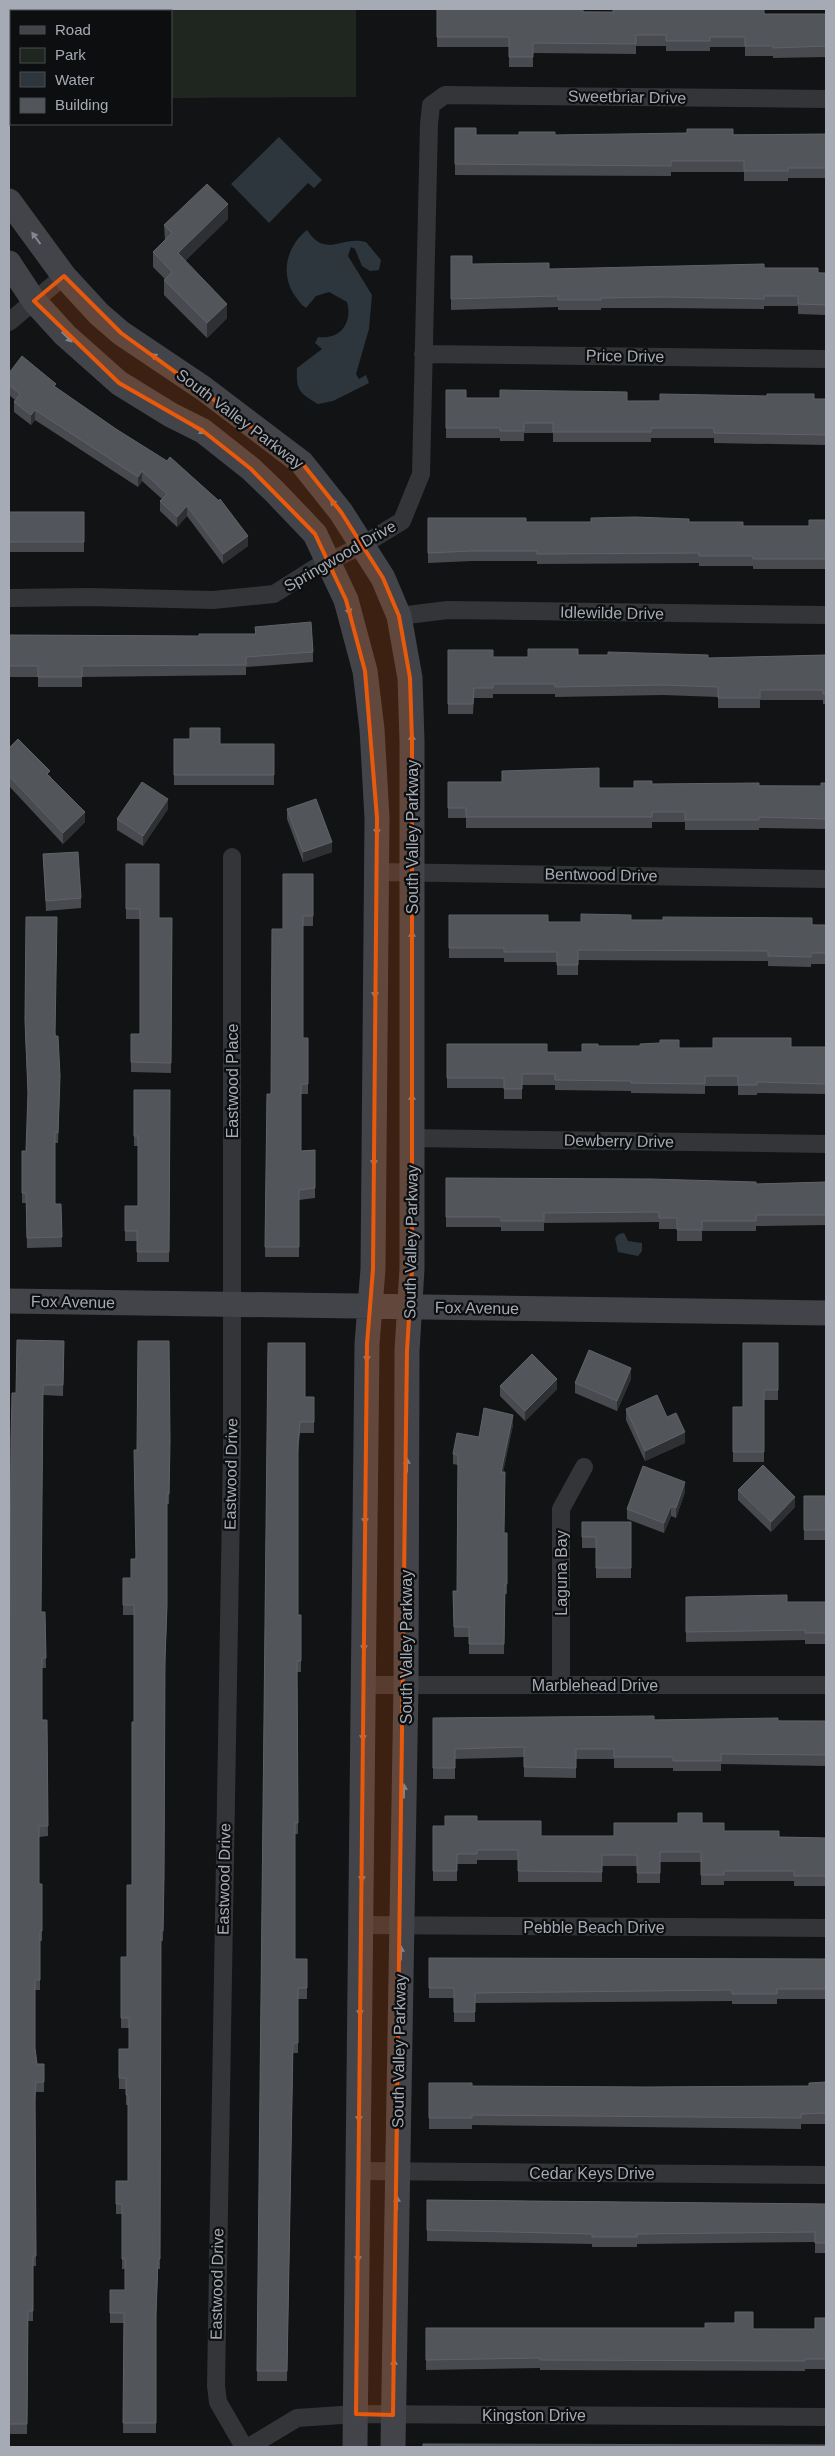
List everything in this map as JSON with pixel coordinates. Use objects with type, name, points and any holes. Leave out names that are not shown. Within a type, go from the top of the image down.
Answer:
[{"type":"main road","name":"South Valley Parkway","points":[[9,201],[64,276],[99,314],[121,333],[203,388],[302,463],[341,512],[383,578],[399,616],[410,678],[412,741],[412,1138],[410,1307],[407,1361],[406,1685],[393,2415],[394,2447]]},
{"type":"main road","name":"South Valley Parkway","points":[[9,263],[34,301],[65,335],[119,383],[171,415],[202,431],[251,469],[315,534],[330,563],[356,631],[365,671],[372,729],[378,818],[376,872],[374,1260],[367,1344],[355,2447]]},
{"type":"main road","name":"Fox Avenue","points":[[9,1301],[826,1313]]},
{"type":"street","name":"Sweetbriar Drive","points":[[431,105],[445,95],[826,99]]},
{"type":"street","name":"Springwood Drive","points":[[9,598],[89,597],[213,600],[274,594],[316,568],[330,563],[402,521],[419,480],[431,105]]},
{"type":"street","points":[[9,322],[64,276]]},
{"type":"street","name":"Price Drive","points":[[423,354],[826,359]]},
{"type":"street","name":"Idlewilde Drive","points":[[399,616],[448,610],[826,614]]},
{"type":"street","name":"Eastwood Place","points":[[232,857],[232,1304]]},
{"type":"street","name":"Bentwood Drive","points":[[376,872],[826,879]]},
{"type":"street","name":"Dewberry Drive","points":[[412,1138],[826,1144]]},
{"type":"street","name":"Eastwood Drive","points":[[232,1304],[232,1458],[216,2386],[218,2402],[244,2447]]},
{"type":"street","name":"Laguna Bay","points":[[561,1685],[561,1510],[584,1467]]},
{"type":"street","name":"Marblehead Drive","points":[[363,1685],[826,1685]]},
{"type":"street","name":"Pebble Beach Drive","points":[[361,1925],[826,1928]]},
{"type":"street","name":"Cedar Keys Drive","points":[[359,2172],[826,2175]]},
{"type":"street","name":"Kingston Drive","points":[[249,2447],[297,2418],[356,2414],[826,2417]]},
{"type":"highlighted area","points":[[64,276],[121,333],[302,463],[341,512],[383,578],[399,616],[410,678],[412,741],[412,1269],[407,1351],[393,2415],[356,2414],[367,1344],[373,1269],[377,818],[365,671],[346,600],[315,534],[251,469],[203,431],[119,383],[34,301]]},
{"type":"green space","points":[[356,9],[356,97],[172,98],[172,10],[159,10]]},
{"type":"water","points":[[279,137],[322,180],[314,188],[308,183],[269,223],[231,184]]},
{"type":"water","points":[[307,230],[314,239],[327,245],[349,241],[366,242],[381,260],[379,270],[370,271],[362,266],[355,249],[351,247],[348,256],[372,295],[369,329],[356,374],[359,379],[366,375],[369,383],[333,401],[318,404],[300,390],[297,381],[297,368],[322,349],[315,343],[318,337],[333,336],[343,328],[348,317],[348,310],[347,302],[329,292],[316,296],[306,308],[290,288],[287,270],[290,253],[294,244]]},
{"type":"water","points":[[624,1233],[628,1241],[642,1243],[642,1251],[638,1256],[618,1252],[615,1238],[619,1234]]},
{"type":"building","points":[[437,9],[583,9],[583,12],[613,12],[613,9],[764,9],[764,14],[826,14],[826,46],[773,48],[773,46],[745,46],[745,37],[710,37],[710,41],[666,41],[666,35],[636,35],[636,44],[533,43],[533,57],[509,57],[509,37],[437,37]]},
{"type":"building","points":[[455,128],[476,128],[476,135],[519,135],[519,132],[555,132],[555,135],[687,133],[687,129],[733,129],[733,135],[826,134],[826,168],[788,168],[788,171],[744,171],[744,161],[671,161],[671,166],[455,164]]},
{"type":"building","points":[[207,184],[228,204],[178,253],[227,304],[207,323],[164,280],[172,272],[153,252],[172,233],[164,225]]},
{"type":"building","points":[[451,256],[472,256],[472,264],[549,263],[549,269],[764,264],[764,268],[818,268],[818,273],[826,273],[826,305],[798,304],[798,296],[764,296],[764,299],[664,297],[558,300],[558,296],[451,299]]},
{"type":"building","points":[[22,356],[56,384],[54,386],[116,429],[167,461],[170,457],[219,501],[220,499],[248,536],[223,554],[187,506],[177,517],[160,501],[167,494],[142,471],[138,477],[35,410],[31,415],[14,402],[20,394],[9,385],[9,373]]},
{"type":"building","points":[[446,390],[466,390],[466,398],[500,398],[500,390],[627,392],[627,401],[660,401],[660,394],[767,396],[767,394],[814,394],[814,399],[826,399],[826,435],[714,433],[714,428],[651,428],[651,432],[553,432],[553,423],[524,423],[524,431],[500,431],[500,428],[446,428]]},
{"type":"building","points":[[9,512],[84,512],[84,542],[9,542]]},
{"type":"building","points":[[428,518],[526,518],[526,522],[591,522],[591,518],[689,519],[689,522],[743,522],[743,526],[809,526],[809,520],[826,520],[826,559],[753,559],[753,556],[699,556],[699,553],[537,554],[537,551],[472,551],[428,553]]},
{"type":"building","points":[[311,622],[313,652],[246,657],[246,665],[82,666],[82,677],[38,677],[38,666],[9,666],[9,635],[199,636],[199,634],[256,634],[255,627]]},
{"type":"building","points":[[528,649],[578,649],[578,655],[608,655],[608,652],[708,655],[708,658],[826,655],[826,694],[823,694],[823,690],[760,690],[760,698],[718,698],[718,687],[663,685],[555,687],[555,684],[493,684],[493,688],[474,688],[473,704],[448,704],[448,650],[493,650],[493,657],[528,657]]},
{"type":"building","points":[[190,728],[220,728],[220,744],[274,744],[274,775],[174,775],[174,739],[190,739]]},
{"type":"building","points":[[18,739],[50,771],[47,774],[85,812],[63,833],[9,776],[9,748]]},
{"type":"building","points":[[599,768],[599,788],[634,788],[634,781],[652,781],[652,784],[759,783],[759,786],[821,786],[821,783],[826,783],[826,819],[759,817],[759,820],[685,820],[685,812],[652,812],[652,817],[466,817],[466,808],[448,808],[448,782],[502,782],[502,771]]},
{"type":"building","points":[[142,782],[168,799],[143,836],[117,819]]},
{"type":"building","points":[[316,799],[332,842],[303,852],[287,809]]},
{"type":"building","points":[[78,852],[81,898],[46,901],[43,854]]},
{"type":"building","points":[[126,864],[159,864],[159,918],[172,918],[171,1063],[131,1062],[131,1034],[140,1034],[140,909],[126,909]]},
{"type":"building","points":[[283,874],[313,874],[313,916],[303,916],[303,1038],[308,1038],[308,1084],[301,1084],[301,1151],[315,1150],[315,1188],[299,1190],[299,1247],[265,1247],[267,1094],[271,1094],[272,929],[283,929]]},
{"type":"building","points":[[581,914],[631,915],[631,920],[663,920],[663,917],[812,918],[812,925],[826,925],[826,953],[811,953],[811,957],[768,956],[768,951],[578,950],[578,965],[557,965],[557,952],[504,952],[504,948],[449,948],[449,915],[548,915],[548,922],[581,922]]},
{"type":"building","points":[[26,917],[57,917],[55,1036],[58,1036],[60,1076],[58,1133],[55,1132],[55,1204],[61,1204],[62,1237],[27,1238],[26,1193],[22,1193],[22,1151],[26,1151],[28,1092],[25,1020]]},
{"type":"building","points":[[713,1038],[791,1038],[791,1047],[826,1047],[826,1084],[757,1082],[757,1085],[738,1085],[738,1076],[705,1076],[705,1084],[631,1083],[631,1081],[555,1080],[555,1074],[522,1074],[522,1089],[504,1089],[504,1078],[447,1078],[447,1044],[547,1044],[547,1052],[582,1052],[582,1044],[640,1046],[640,1044],[660,1043],[660,1040],[679,1040],[679,1048],[713,1048]]},
{"type":"building","points":[[134,1090],[170,1090],[169,1252],[137,1252],[137,1231],[125,1231],[125,1206],[138,1206],[138,1136],[134,1136]]},
{"type":"building","points":[[446,1178],[651,1179],[756,1182],[756,1184],[826,1182],[826,1215],[756,1215],[756,1221],[702,1221],[702,1230],[677,1230],[677,1218],[659,1218],[659,1212],[544,1213],[544,1221],[501,1221],[501,1217],[446,1217]]},
{"type":"building","points":[[17,1340],[64,1341],[63,1385],[43,1385],[41,1612],[45,1612],[46,1658],[42,1658],[42,1720],[47,1720],[48,1826],[39,1826],[39,1884],[42,1884],[42,1931],[40,1931],[40,1980],[35,1980],[35,2048],[37,2064],[44,2064],[44,2082],[36,2082],[35,2094],[36,2256],[33,2256],[33,2311],[28,2311],[27,2424],[9,2424],[11,1439],[12,1393],[16,1393]]},
{"type":"building","points":[[138,1341],[169,1341],[170,1441],[169,1494],[167,1494],[164,1877],[163,1931],[161,1931],[160,2259],[158,2259],[156,2313],[156,2423],[123,2423],[124,2313],[110,2313],[110,2290],[125,2290],[125,2259],[122,2259],[122,2204],[116,2204],[116,2181],[128,2181],[128,2095],[126,2095],[126,2078],[119,2078],[119,2049],[129,2049],[129,2018],[121,2018],[121,1957],[127,1957],[127,1885],[132,1885],[134,1605],[123,1605],[123,1578],[131,1578],[131,1559],[136,1559],[134,1450],[137,1450]]},
{"type":"building","points":[[268,1343],[305,1343],[305,1397],[314,1397],[314,1422],[300,1422],[298,1442],[298,1615],[301,1615],[301,1661],[297,1661],[298,1823],[295,1823],[295,1959],[307,1959],[307,1988],[298,1988],[298,2043],[293,2043],[287,2371],[257,2371]]},
{"type":"building","points":[[743,1343],[778,1343],[778,1390],[764,1390],[764,1452],[733,1452],[733,1407],[743,1407]]},
{"type":"building","points":[[589,1350],[631,1368],[617,1401],[575,1383]]},
{"type":"building","points":[[532,1354],[557,1379],[525,1411],[500,1386]]},
{"type":"building","points":[[657,1395],[667,1417],[676,1413],[685,1432],[645,1451],[626,1409]]},
{"type":"building","points":[[484,1408],[513,1415],[501,1472],[505,1472],[504,1533],[507,1533],[504,1644],[469,1644],[469,1627],[454,1627],[453,1591],[457,1591],[458,1455],[453,1454],[457,1433],[479,1437]]},
{"type":"building","points":[[763,1465],[795,1497],[771,1522],[738,1490]]},
{"type":"building","points":[[643,1466],[685,1482],[676,1508],[671,1506],[664,1523],[627,1509]]},
{"type":"building","points":[[804,1496],[826,1496],[826,1530],[804,1530]]},
{"type":"building","points":[[582,1522],[631,1522],[631,1568],[596,1568],[596,1537],[582,1537]]},
{"type":"building","points":[[787,1595],[787,1602],[826,1602],[826,1633],[805,1633],[805,1630],[686,1632],[686,1597]]},
{"type":"building","points":[[654,1716],[654,1720],[778,1718],[778,1721],[826,1721],[826,1755],[721,1754],[721,1761],[673,1761],[673,1757],[614,1757],[614,1749],[576,1749],[576,1768],[524,1767],[524,1747],[455,1749],[455,1768],[433,1768],[433,1718]]},
{"type":"building","points":[[678,1813],[702,1813],[702,1823],[724,1823],[724,1831],[779,1831],[779,1837],[826,1838],[826,1876],[794,1876],[794,1871],[724,1871],[724,1875],[701,1875],[701,1852],[660,1852],[660,1873],[637,1873],[637,1855],[602,1855],[602,1872],[518,1871],[518,1850],[477,1850],[477,1854],[457,1854],[457,1871],[433,1871],[433,1826],[445,1826],[445,1816],[477,1816],[477,1821],[541,1821],[541,1836],[614,1836],[614,1823],[678,1823]]},
{"type":"building","points":[[429,1958],[826,1959],[826,1989],[777,1989],[777,1994],[732,1994],[732,1990],[475,1993],[475,2012],[454,2012],[454,1988],[429,1988]]},
{"type":"building","points":[[826,2082],[826,2113],[801,2114],[801,2118],[472,2115],[472,2118],[429,2118],[429,2083],[472,2083],[472,2086],[646,2087],[809,2086],[809,2083]]},
{"type":"building","points":[[427,2200],[826,2204],[826,2243],[815,2243],[815,2232],[637,2234],[637,2237],[592,2237],[592,2234],[427,2230]]},
{"type":"building","points":[[735,2312],[753,2312],[753,2329],[815,2329],[815,2318],[826,2318],[826,2359],[805,2359],[805,2361],[540,2360],[540,2358],[426,2360],[426,2328],[705,2328],[705,2323],[735,2323]]},
{"type":"building","points":[[423,2444],[826,2445],[826,2447],[423,2447]]}]
